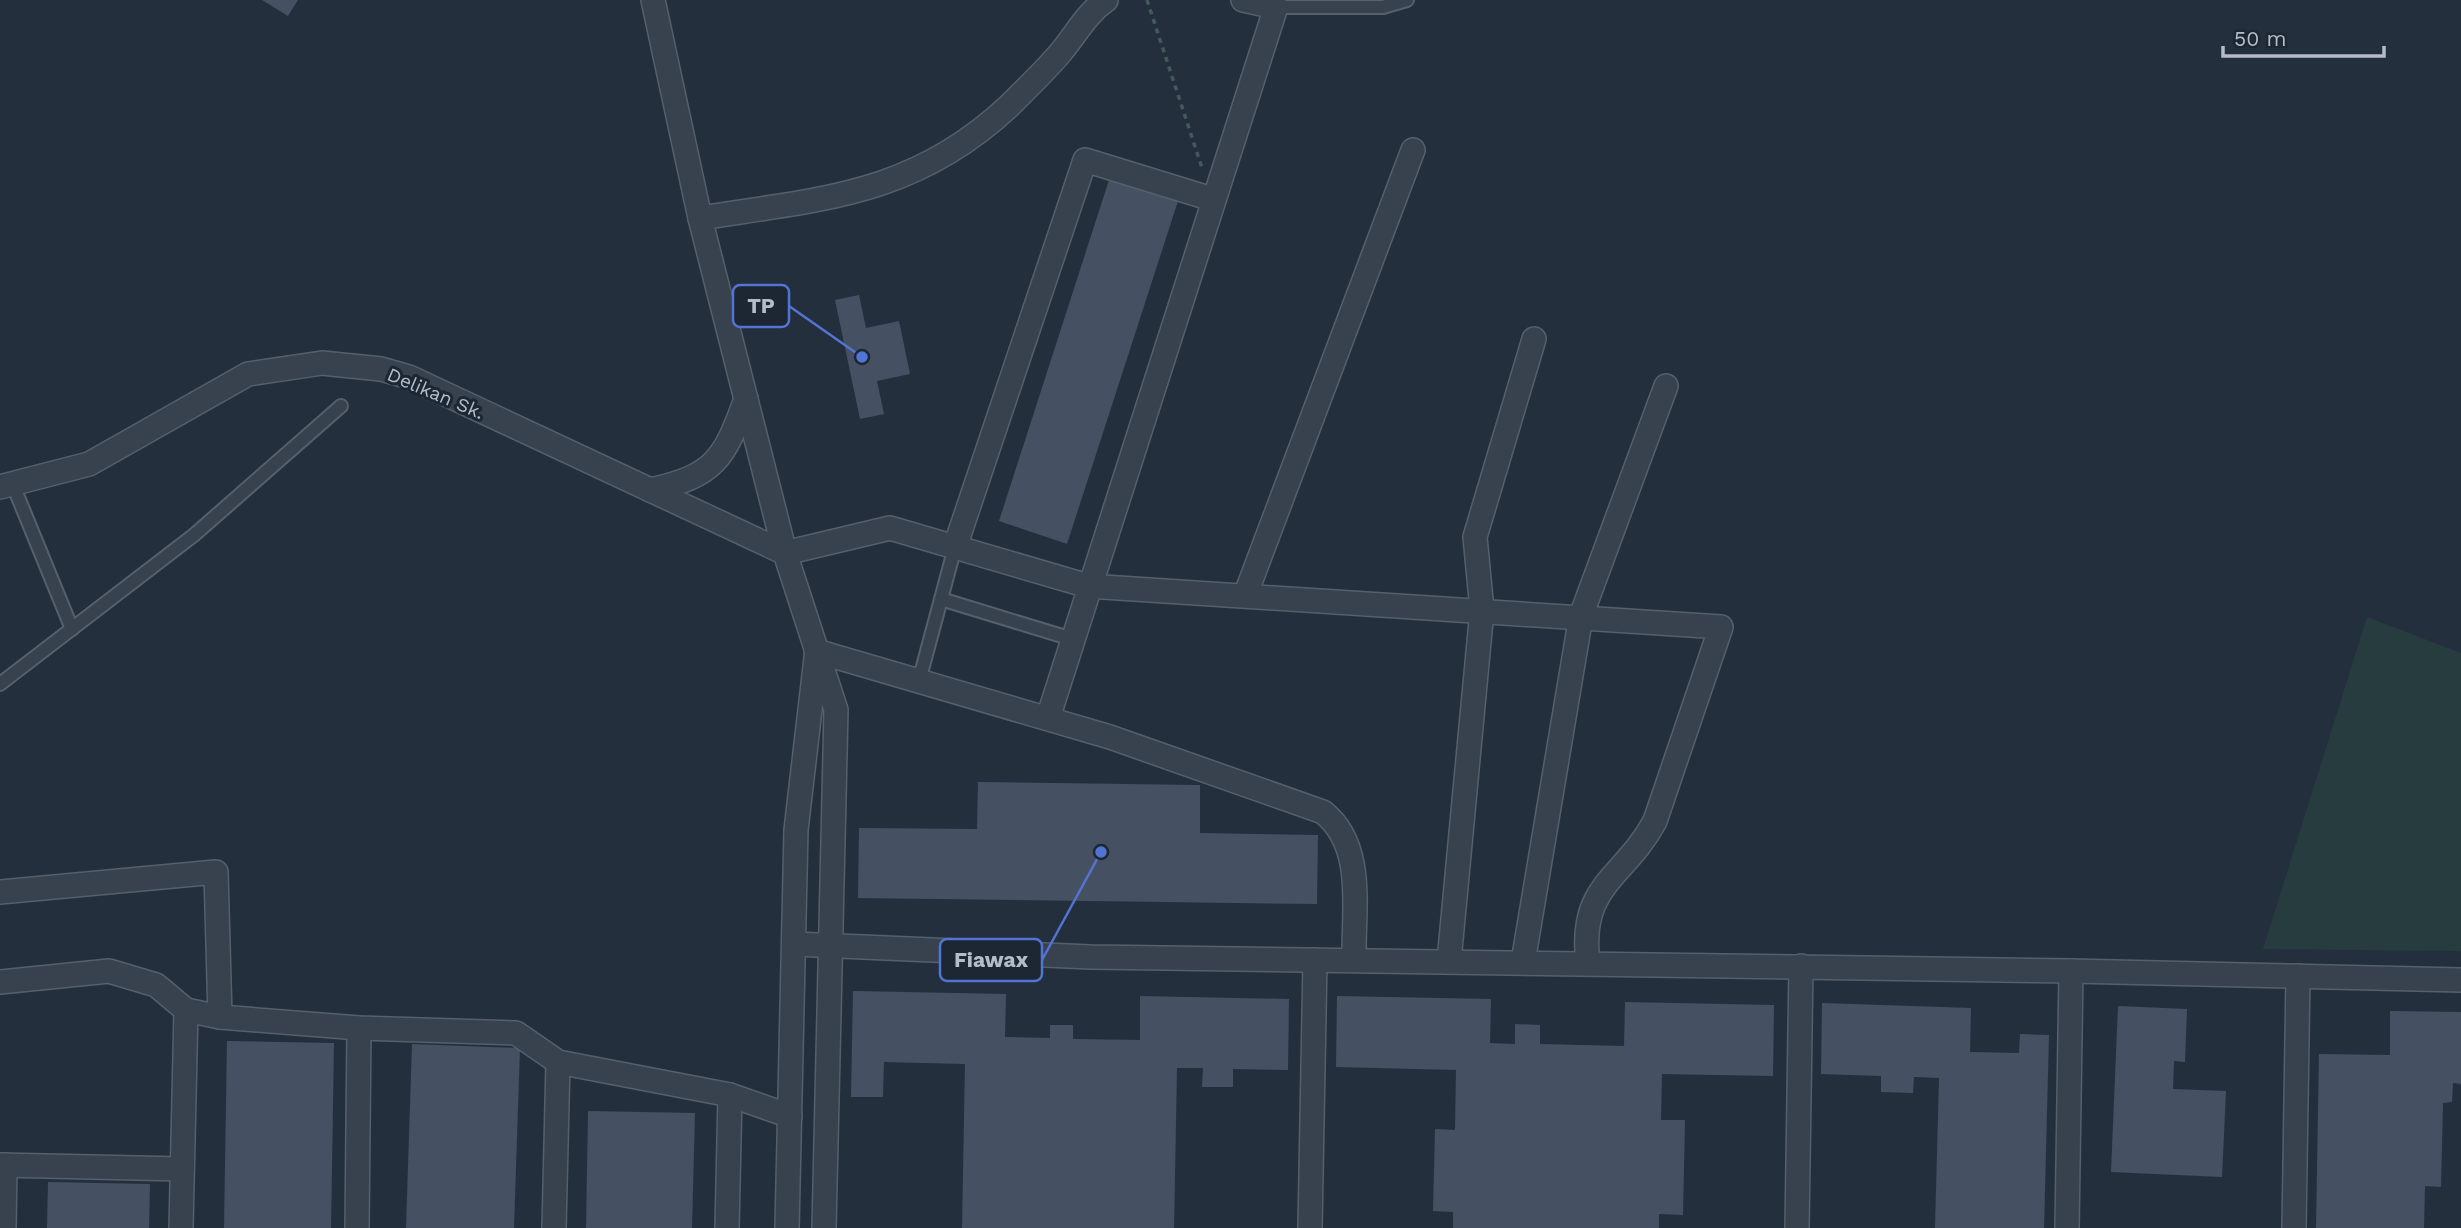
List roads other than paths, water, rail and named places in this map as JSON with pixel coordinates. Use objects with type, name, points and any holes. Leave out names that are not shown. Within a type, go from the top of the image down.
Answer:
[{"type":"street","points":[[653,0],[700,218],[785,553],[836,710],[824,1228]]},
{"type":"street","points":[[700,218],[862,191],[926,166],[954,149],[1006,109],[1044,70],[1086,18],[1106,0]]},
{"type":"street","points":[[1048,718],[1088,586],[1277,3],[1243,0]]},
{"type":"street","points":[[1245,596],[1413,150]]},
{"type":"street","points":[[955,547],[1085,160],[1212,199]]},
{"type":"street","points":[[1449,961],[1482,610],[1475,537],[1534,339]]},
{"type":"street","name":"Delikan Sk.","points":[[7,486],[89,464],[248,374],[285,366],[322,363],[381,369],[409,377],[785,553]]},
{"type":"street","points":[[1523,962],[1581,616],[1665,386]]},
{"type":"street","points":[[650,490],[685,482],[717,461],[731,441],[746,399]]},
{"type":"street","points":[[785,553],[890,528],[1088,586],[1581,616],[1721,628],[1655,821],[1638,848],[1605,881],[1591,908],[1587,926],[1588,963]]},
{"type":"street","points":[[816,651],[1110,737],[1323,812],[1341,829],[1352,859],[1354,960]]},
{"type":"street","points":[[787,1228],[796,830],[816,651]]},
{"type":"street","points":[[0,892],[216,872],[220,1017]]},
{"type":"street","points":[[794,944],[1091,957],[2071,971],[2461,980]]},
{"type":"street","points":[[1310,1228],[1315,960]]},
{"type":"street","points":[[1797,1228],[1801,967]]},
{"type":"street","points":[[0,982],[109,971],[156,985],[186,1010],[220,1017],[359,1028],[516,1033],[558,1062],[730,1095],[790,1116]]},
{"type":"street","points":[[2067,1228],[2071,971]]},
{"type":"street","points":[[2294,1228],[2298,976]]},
{"type":"street","points":[[181,1228],[186,1010]]},
{"type":"street","points":[[357,1228],[359,1028]]},
{"type":"street","points":[[554,1228],[558,1062]]},
{"type":"street","points":[[727,1228],[730,1095]]},
{"type":"street","points":[[4,1228],[3,1165],[182,1169]]},
{"type":"lane","points":[[1277,3],[1383,7],[1407,0]]},
{"type":"lane","points":[[0,684],[194,536],[341,406]]},
{"type":"lane","points":[[7,486],[72,629]]},
{"type":"lane","points":[[919,681],[955,547]]},
{"type":"lane","points":[[941,599],[1072,639]]},
{"type":"place","name":"TP","points":[[862,357]]},
{"type":"place","name":"Fiawax","points":[[1101,852]]}]
